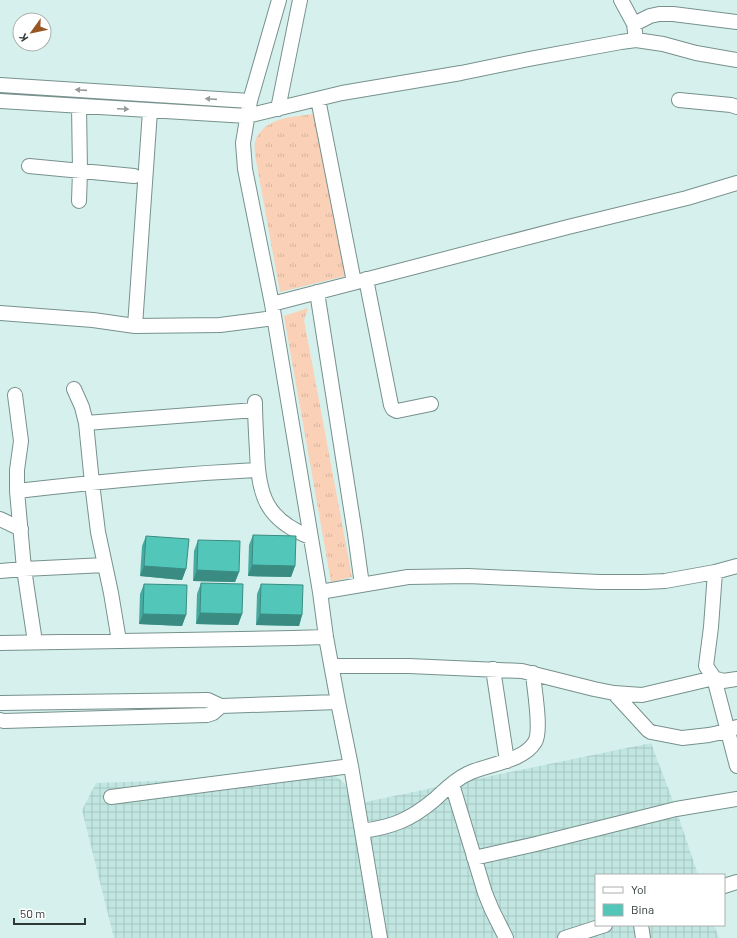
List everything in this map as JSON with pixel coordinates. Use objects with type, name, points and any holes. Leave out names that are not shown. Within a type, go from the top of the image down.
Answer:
[{"type":"street","points":[[278,109],[300,0]]},
{"type":"street","points":[[621,0],[634,24],[636,40]]},
{"type":"street","points":[[281,1],[250,101],[243,143],[245,169],[272,304],[320,592],[326,637],[352,766],[380,938]]},
{"type":"street","points":[[634,24],[650,16],[659,14],[673,14],[737,22]]},
{"type":"street","points":[[0,101],[247,116],[342,93],[461,73],[636,40],[663,44],[696,53],[737,60]]},
{"type":"street","points":[[0,85],[250,101]]},
{"type":"street","points":[[318,99],[360,281],[391,405],[393,409],[397,411],[431,404]]},
{"type":"street","points":[[679,100],[737,107]]},
{"type":"street","points":[[79,106],[79,201]]},
{"type":"street","points":[[135,326],[150,110]]},
{"type":"street","points":[[29,166],[134,176]]},
{"type":"street","points":[[272,304],[560,229],[687,198],[737,183]]},
{"type":"street","points":[[317,292],[356,534],[362,585]]},
{"type":"street","points":[[0,313],[93,320],[135,326],[220,325],[274,318]]},
{"type":"street","points":[[74,389],[82,407],[86,423],[98,532],[111,593],[119,641]]},
{"type":"street","points":[[15,395],[21,441],[17,470],[17,491],[24,569],[35,642]]},
{"type":"street","points":[[86,423],[255,406],[257,470],[263,496],[275,516],[286,525],[310,537]]},
{"type":"street","points":[[17,491],[195,473],[257,470]]},
{"type":"street","points":[[0,519],[21,529]]},
{"type":"street","points":[[0,571],[105,565]]},
{"type":"street","points":[[320,592],[408,577],[433,576],[468,576],[600,582],[665,581],[715,572],[737,566]]},
{"type":"street","points":[[715,572],[711,627],[706,666],[714,678],[732,729],[737,766]]},
{"type":"street","points":[[0,643],[326,637]]},
{"type":"street","points":[[332,666],[409,666],[522,670],[594,689],[614,693],[642,695],[714,678],[722,681],[737,679]]},
{"type":"street","points":[[493,669],[507,761]]},
{"type":"street","points":[[362,831],[387,826],[409,817],[418,812],[468,773],[516,758],[529,750],[537,736],[538,727],[533,673]]},
{"type":"street","points":[[614,693],[651,732],[682,738],[709,735],[732,729]]},
{"type":"street","points":[[0,703],[208,700],[221,706],[338,702]]},
{"type":"street","points":[[0,720],[11,721],[207,714],[213,713],[221,706]]},
{"type":"street","points":[[111,797],[352,766]]},
{"type":"street","points":[[452,784],[485,893],[506,938]]},
{"type":"street","points":[[474,858],[676,809],[737,799]]},
{"type":"street","points":[[725,886],[737,882]]},
{"type":"street","points":[[565,938],[602,926]]},
{"type":"street","points":[[641,926],[643,938]]},
{"type":"shaded area","points":[[651,743],[676,809],[698,874],[595,874],[595,926],[714,926],[719,938],[114,938],[82,810],[96,783],[335,775],[365,802]]},
{"type":"green space","points":[[314,114],[345,276],[280,292],[255,155],[255,142],[259,134],[272,123],[288,118]]},
{"type":"green space","points":[[308,308],[304,320],[352,577],[331,582],[284,316]]},
{"type":"building","points":[[253,535],[296,536],[295,566],[252,565]]},
{"type":"building","points":[[146,536],[189,539],[186,569],[144,566]]},
{"type":"building","points":[[198,540],[240,541],[239,572],[197,570]]},
{"type":"building","points":[[201,583],[243,584],[242,614],[200,613]]},
{"type":"building","points":[[144,584],[187,585],[186,615],[143,614]]},
{"type":"building","points":[[261,584],[303,585],[302,615],[260,614]]}]
